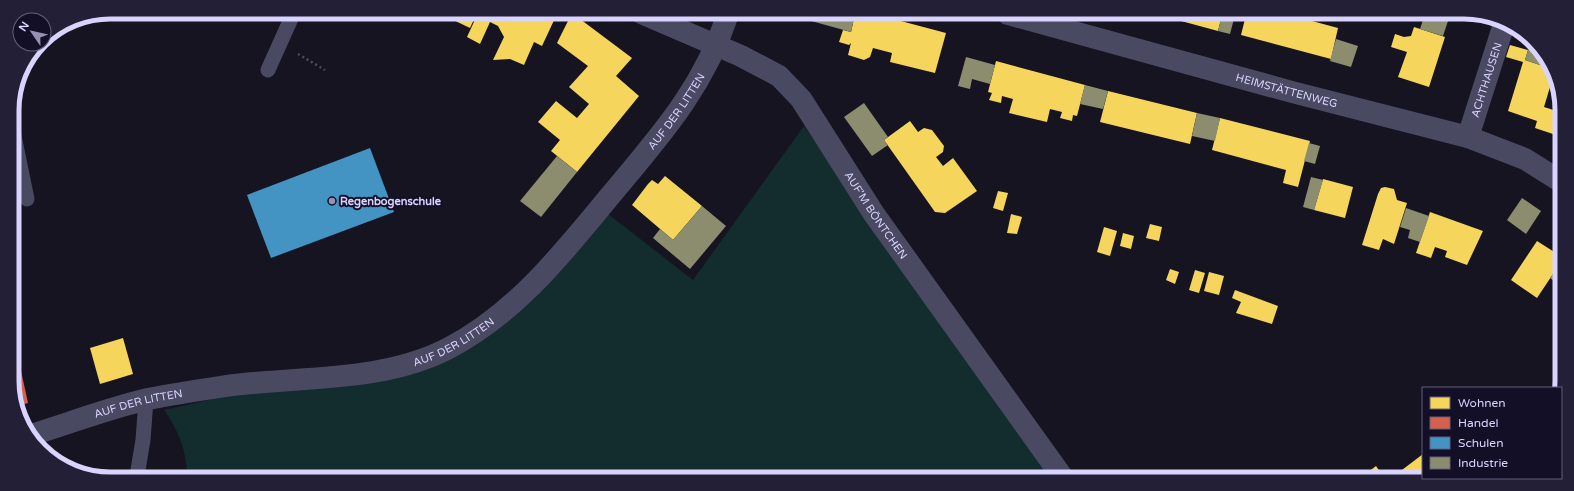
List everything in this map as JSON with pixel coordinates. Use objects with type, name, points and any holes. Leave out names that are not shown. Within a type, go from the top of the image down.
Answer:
[{"type":"street","name":"AUF'M BÖNTCHEN","points":[[655,19],[716,45],[779,76],[801,99],[874,214],[1060,472]]},
{"type":"street","name":"AUF DER LITTEN","points":[[35,434],[146,400],[230,385],[321,379],[399,366],[448,348],[462,340],[511,304],[536,283],[671,122],[701,77],[726,19]]},
{"type":"street","name":"HEIMSTÄTTENWEG","points":[[1026,19],[1292,92],[1468,137],[1525,159],[1555,178]]},
{"type":"street","name":"ACHTHAUSEN","points":[[1468,137],[1503,28]]},
{"type":"lane","points":[[268,70],[291,19]]},
{"type":"lane","points":[[19,160],[27,199]]},
{"type":"lane","points":[[138,472],[143,440],[146,400]]},
{"type":"path","points":[[280,43],[325,70]]},
{"type":"green space","points":[[804,126],[1057,472],[187,472],[181,441],[174,425],[164,410],[484,338],[603,210],[693,280]]},
{"type":"building: Wohnen","points":[[451,19],[474,19],[470,28]]},
{"type":"building: Wohnen","points":[[475,19],[555,19],[542,46],[534,42],[524,65],[510,59],[493,60],[504,37],[498,26],[490,22],[480,44],[467,37]]},
{"type":"building: Wohnen","points":[[569,19],[580,19],[632,58],[616,76],[639,96],[577,172],[551,151],[560,140],[538,122],[556,101],[577,118],[589,104],[569,87],[588,66],[557,43]]},
{"type":"building: Wohnen","points":[[854,19],[893,19],[946,33],[935,73],[890,62],[892,53],[873,48],[870,57],[864,60],[848,55],[851,43],[849,45],[839,42],[843,30],[851,32]]},
{"type":"building: Wohnen","points":[[1174,19],[1221,19],[1218,31]]},
{"type":"building: Wohnen","points":[[1245,19],[1313,19],[1312,21],[1338,28],[1331,59],[1241,35]]},
{"type":"building: Wohnen","points":[[1414,27],[1445,37],[1429,87],[1398,77],[1407,52],[1391,47],[1395,34],[1404,37],[1411,36]]},
{"type":"building: Wohnen","points":[[1510,45],[1528,50],[1525,60],[1544,66],[1551,84],[1544,107],[1555,110],[1555,128],[1553,134],[1535,128],[1537,121],[1508,111],[1523,62],[1506,57]]},
{"type":"building: Wohnen","points":[[996,61],[1085,85],[1077,116],[1073,115],[1072,121],[1060,118],[1062,112],[1050,109],[1047,122],[1009,113],[1013,99],[1002,96],[1001,103],[989,100],[992,93],[988,92]]},
{"type":"building: Wohnen","points":[[1108,91],[1197,113],[1190,144],[1100,122]]},
{"type":"building: Wohnen","points":[[1220,118],[1310,141],[1298,187],[1283,183],[1286,170],[1212,150]]},
{"type":"building: Wohnen","points":[[910,121],[918,132],[924,128],[932,130],[944,146],[943,152],[936,157],[943,166],[953,158],[977,191],[945,213],[935,212],[884,140]]},
{"type":"building: Wohnen","points":[[665,176],[702,206],[673,240],[632,205],[652,180],[658,184]]},
{"type":"building: Wohnen","points":[[1323,179],[1353,187],[1345,218],[1314,210]]},
{"type":"building: Wohnen","points":[[1385,187],[1394,189],[1397,200],[1407,203],[1394,244],[1383,239],[1379,250],[1362,245],[1378,194],[1381,188]]},
{"type":"building: Wohnen","points":[[998,191],[1008,193],[1003,211],[993,208]]},
{"type":"building: Wohnen","points":[[1430,212],[1483,231],[1467,265],[1445,257],[1447,251],[1435,247],[1431,258],[1416,253]]},
{"type":"building: Wohnen","points":[[1011,214],[1022,217],[1017,234],[1007,233]]},
{"type":"building: Wohnen","points":[[1150,224],[1162,227],[1159,241],[1146,238]]},
{"type":"building: Wohnen","points":[[1104,227],[1117,231],[1110,256],[1097,252]]},
{"type":"building: Wohnen","points":[[1123,233],[1134,236],[1131,249],[1120,246]]},
{"type":"building: Wohnen","points":[[1537,241],[1555,252],[1555,271],[1537,298],[1511,280]]},
{"type":"building: Wohnen","points":[[1170,269],[1179,272],[1175,284],[1166,280]]},
{"type":"building: Wohnen","points":[[1195,270],[1205,273],[1199,293],[1189,290]]},
{"type":"building: Wohnen","points":[[1209,272],[1224,276],[1219,295],[1204,291]]},
{"type":"building: Wohnen","points":[[1235,290],[1278,306],[1272,324],[1236,313],[1241,302],[1232,298]]},
{"type":"building: Wohnen","points":[[123,338],[133,374],[100,384],[90,348]]},
{"type":"building: Wohnen","points":[[1422,455],[1422,472],[1399,472]]},
{"type":"building: Wohnen","points":[[1376,466],[1380,472],[1368,472]]},
{"type":"building: Handel","points":[[19,362],[28,403],[22,405],[21,399]]},
{"type":"building: Schulen","name":"Regenbogenschule","points":[[370,148],[394,212],[271,258],[247,195]]},
{"type":"building: Industrie","points":[[804,19],[854,19],[851,32]]},
{"type":"building: Industrie","points":[[1221,19],[1234,19],[1230,34],[1218,31]]},
{"type":"building: Industrie","points":[[1423,19],[1449,19],[1443,36],[1420,29]]},
{"type":"building: Industrie","points":[[1336,39],[1358,46],[1351,67],[1330,61]]},
{"type":"building: Industrie","points":[[1528,50],[1535,52],[1544,66],[1525,60]]},
{"type":"building: Industrie","points":[[966,57],[995,65],[990,84],[972,79],[970,89],[958,86]]},
{"type":"building: Industrie","points":[[1085,85],[1108,91],[1103,109],[1080,104]]},
{"type":"building: Industrie","points":[[864,103],[888,137],[884,140],[888,145],[872,156],[844,117]]},
{"type":"building: Industrie","points":[[1197,113],[1220,118],[1215,141],[1192,136]]},
{"type":"building: Industrie","points":[[1309,143],[1320,146],[1315,164],[1304,161]]},
{"type":"building: Industrie","points":[[557,156],[577,172],[541,217],[520,201]]},
{"type":"building: Industrie","points":[[1311,177],[1323,180],[1314,210],[1303,207]]},
{"type":"building: Industrie","points":[[1522,198],[1541,211],[1526,234],[1507,220]]},
{"type":"building: Industrie","points":[[702,206],[726,226],[690,269],[653,238],[660,229],[673,240]]},
{"type":"building: Industrie","points":[[1406,208],[1429,216],[1420,242],[1408,238],[1410,230],[1400,227]]},
{"type":"building: Industrie","points":[[1555,271],[1555,282],[1550,278]]},
{"type":"place","name":"Regenbogenschule","points":[[332,201]]}]
